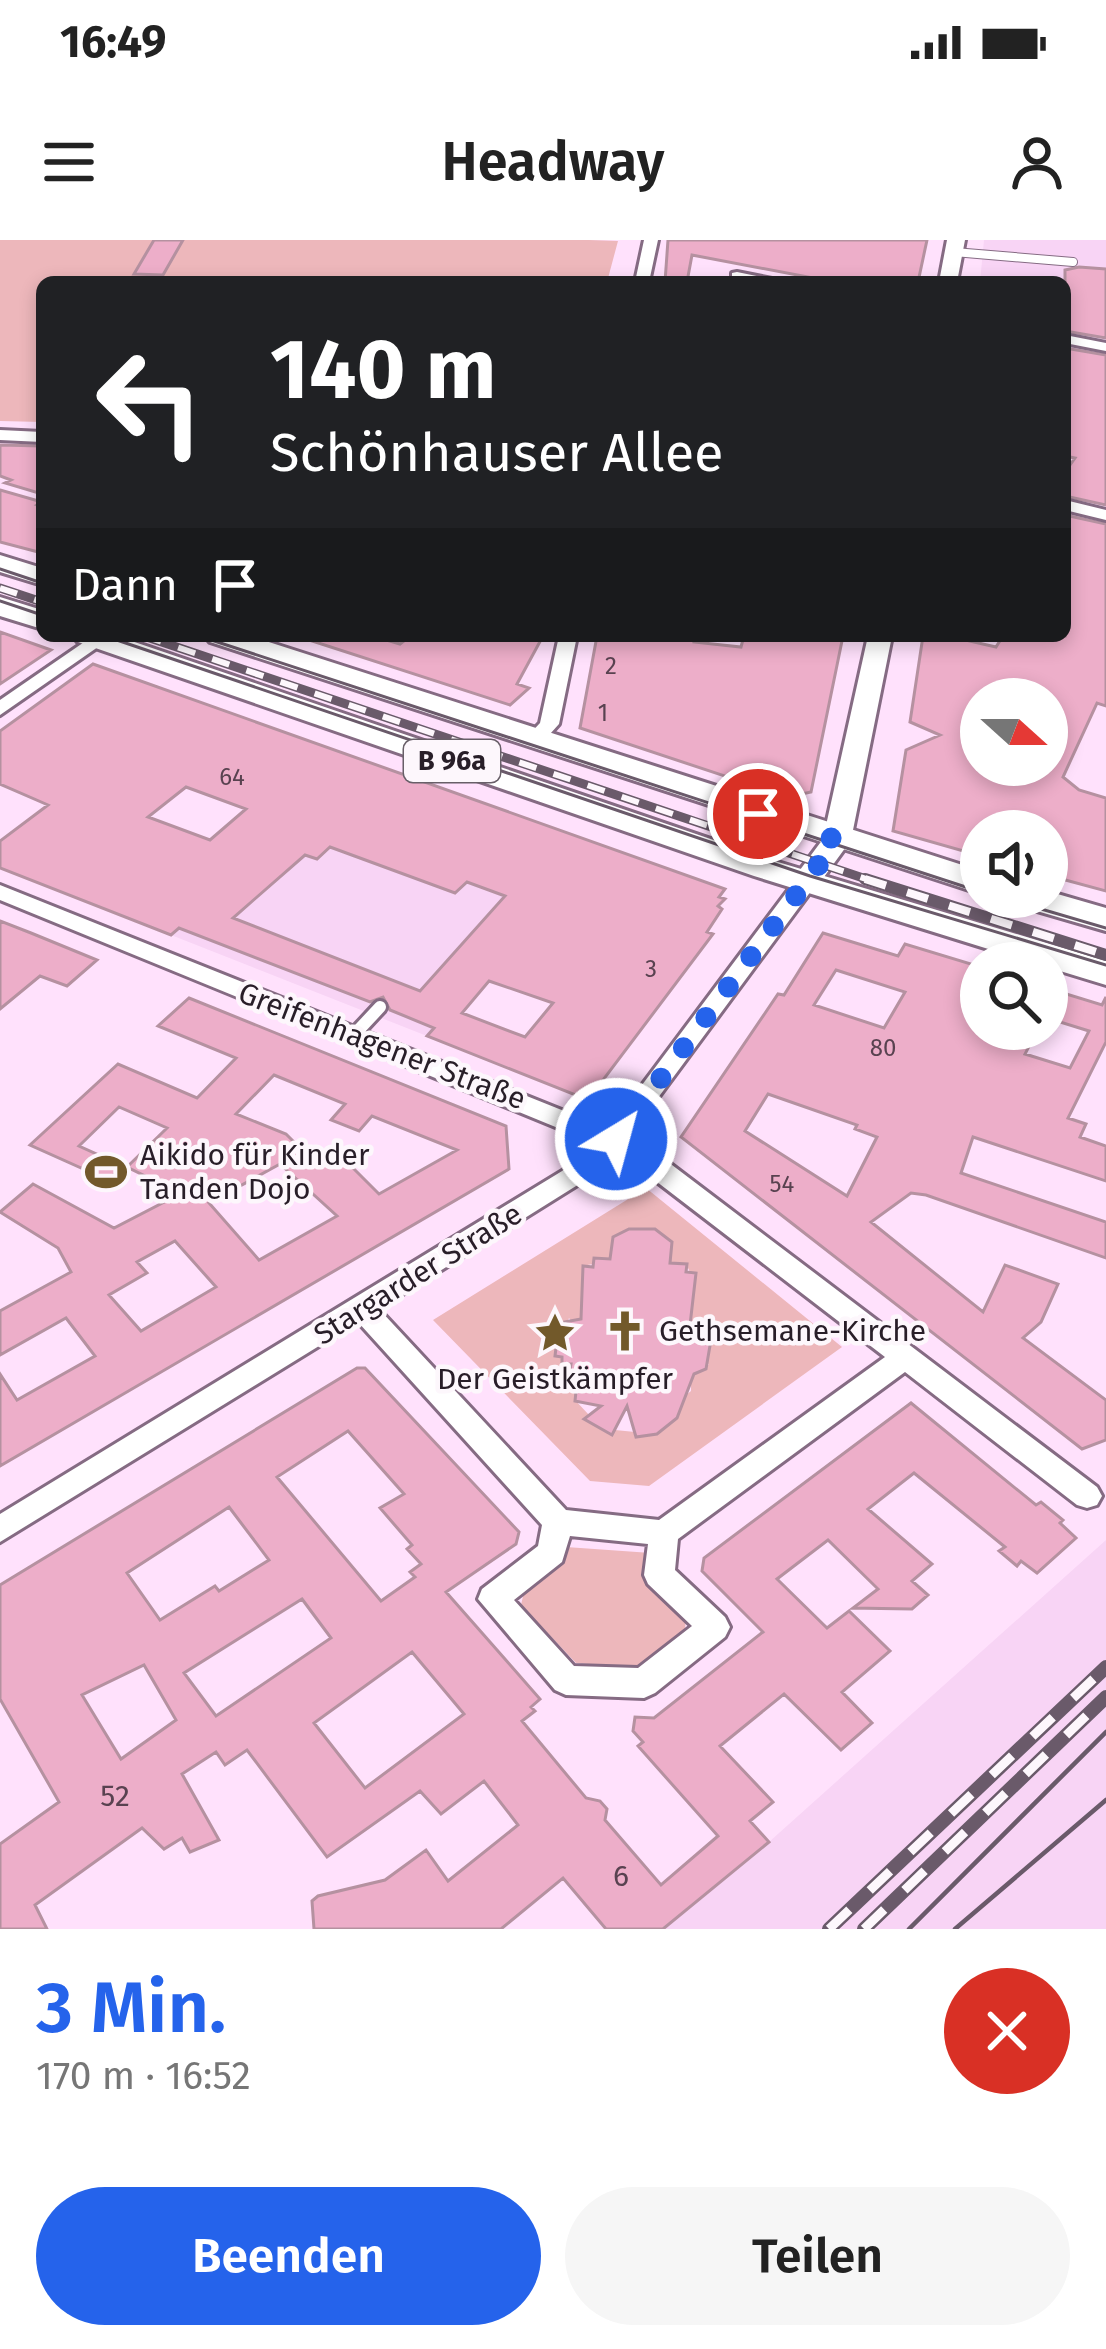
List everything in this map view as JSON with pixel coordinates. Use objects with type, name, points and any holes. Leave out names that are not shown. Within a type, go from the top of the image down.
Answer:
[{"type":"main road","points":[[0,563],[36,575]]},
{"type":"main road","points":[[0,606],[36,618]]},
{"type":"main road","name":"B 96a","points":[[106,642],[806,882],[1106,973]]},
{"type":"main road","name":"B 96a","points":[[238,642],[960,878]]},
{"type":"main road","points":[[1068,909],[1106,920]]},
{"type":"street","points":[[643,276],[651,240]]},
{"type":"street","points":[[950,276],[955,246]]},
{"type":"street","points":[[1071,340],[1106,347]]},
{"type":"street","points":[[0,435],[36,436]]},
{"type":"street","points":[[1071,506],[1106,515]]},
{"type":"street","points":[[0,709],[89,642]]},
{"type":"street","points":[[533,740],[548,724],[567,642]]},
{"type":"street","points":[[806,882],[837,840],[879,642]]},
{"type":"street","name":"Stargarder Straße","points":[[0,1529],[587,1168],[616,1139],[806,882]]},
{"type":"street","name":"Greifenhagener Straße","points":[[0,892],[616,1139],[666,1171],[904,1358],[1097,1494]]},
{"type":"street","points":[[362,1309],[558,1522],[664,1533],[904,1358]]},
{"type":"street","points":[[558,1522],[551,1553],[493,1599],[566,1680],[644,1682],[714,1627],[659,1575],[664,1533]]},
{"type":"lane","points":[[955,246],[1073,262]]},
{"type":"lane","points":[[352,1036],[380,1006]]},
{"type":"shaded area","points":[[0,240],[618,241],[609,276],[36,276],[36,422],[0,421]]},
{"type":"shaded area","points":[[984,240],[1106,240],[1106,295],[1071,284],[1071,276],[981,276]]},
{"type":"shaded area","points":[[327,800],[356,857],[454,893],[467,881],[535,910],[427,1036],[171,935]]},
{"type":"shaded area","points":[[646,1188],[842,1347],[649,1486],[590,1481],[433,1320]],"holes":[[[630,1228],[656,1229],[670,1268],[686,1264],[697,1274],[691,1277],[685,1332],[696,1334],[697,1327],[703,1328],[700,1363],[709,1364],[683,1384],[691,1385],[691,1391],[675,1404],[681,1410],[675,1409],[667,1426],[658,1425],[637,1437],[635,1432],[615,1430],[611,1435],[594,1419],[585,1419],[589,1415],[575,1400],[577,1387],[568,1381],[579,1359],[555,1355],[569,1318],[574,1325],[587,1321],[581,1306],[587,1270],[582,1266],[593,1264],[594,1258],[617,1262],[612,1242],[622,1242]]]},
{"type":"shaded area","points":[[1106,1540],[1106,1929],[663,1929],[769,1842]]},
{"type":"shaded area","points":[[566,1547],[651,1553],[686,1617],[685,1630],[637,1668],[576,1663],[521,1605],[524,1592],[565,1562]]},
{"type":"building","points":[[154,240],[183,240],[163,275],[134,274]]},
{"type":"building","points":[[668,240],[927,240],[919,276],[802,276],[692,255],[688,276],[665,276]]},
{"type":"building","points":[[1106,269],[1106,338],[1071,332],[1071,276],[1065,276],[1065,270]]},
{"type":"building","points":[[1071,349],[1106,355],[1106,505],[1071,497],[1075,458],[1071,457]]},
{"type":"building","points":[[0,445],[36,446],[36,492],[5,483],[11,480],[0,476]]},
{"type":"building","points":[[0,490],[36,500],[36,551],[0,542]]},
{"type":"building","points":[[1071,516],[1106,524],[1106,706],[1097,703],[1068,766],[1068,678],[960,678],[960,786],[1068,786],[1068,781],[1079,790],[1106,798],[1106,891],[1068,881],[1068,810],[960,810],[960,850],[893,831],[906,750],[940,735],[910,722],[922,642],[996,647],[999,642],[1071,642]]},
{"type":"building","points":[[0,632],[51,650],[0,684]]},
{"type":"building","points":[[315,642],[540,642],[517,684],[529,688],[510,705]]},
{"type":"building","points":[[596,642],[741,647],[742,642],[842,642],[811,792],[788,797],[580,728]]},
{"type":"building","points":[[93,664],[725,889],[719,897],[725,899],[707,932],[713,934],[588,1100],[427,1036],[434,1028],[390,1010],[383,997],[370,1002],[179,928],[171,935],[0,868],[0,841],[48,805],[0,784],[0,731]],"holes":[[[186,787],[246,809],[210,840],[148,817]],[[330,847],[455,893],[467,882],[505,896],[420,991],[233,918],[305,855],[317,859]],[[489,981],[553,1003],[525,1037],[462,1013]]]},
{"type":"building","points":[[0,921],[97,960],[67,986],[40,976],[0,1009]]},
{"type":"building","points":[[823,933],[898,956],[905,944],[960,961],[960,1050],[1027,1050],[1025,1054],[1070,1068],[1089,1031],[1068,1024],[1068,994],[1102,1005],[1106,997],[1106,1042],[1068,1118],[1086,1124],[1080,1137],[1106,1146],[1106,1181],[973,1137],[961,1173],[1106,1222],[1106,1258],[926,1195],[911,1193],[871,1222],[983,1312],[1005,1265],[1058,1284],[1041,1322],[1023,1338],[1106,1400],[1106,1440],[1082,1449],[681,1137],[778,994],[784,995]],"holes":[[[836,970],[905,992],[884,1028],[814,1005]],[[768,1094],[857,1125],[855,1129],[877,1137],[847,1196],[745,1131]]]},
{"type":"building","points":[[189,998],[506,1126],[509,1169],[0,1466],[0,1374],[17,1400],[95,1356],[66,1318],[0,1355],[0,1311],[71,1272],[58,1248],[0,1212],[33,1184],[114,1228],[168,1200],[147,1177],[127,1167],[167,1128],[119,1107],[79,1146],[123,1166],[108,1180],[30,1145],[118,1064],[197,1098],[236,1058],[158,1026]],"holes":[[[274,1075],[345,1104],[331,1120],[359,1131],[372,1116],[457,1150],[379,1194],[341,1156],[319,1167],[286,1134],[236,1114]],[[280,1164],[337,1216],[259,1260],[209,1203]],[[175,1241],[216,1287],[141,1331],[109,1295],[147,1273],[137,1262]]]},
{"type":"building","name":"Gethsemane-Kirche","points":[[629,1229],[655,1229],[672,1242],[670,1263],[687,1264],[686,1272],[696,1273],[690,1325],[712,1334],[706,1369],[694,1374],[677,1418],[657,1434],[636,1437],[627,1406],[612,1435],[584,1419],[601,1406],[575,1401],[577,1382],[568,1381],[571,1364],[562,1364],[562,1357],[555,1356],[559,1323],[581,1319],[583,1266],[593,1267],[594,1258],[610,1259],[613,1237]]},
{"type":"building","points":[[357,1368],[365,1368],[519,1532],[516,1544],[446,1592],[540,1699],[531,1707],[535,1711],[522,1721],[586,1798],[600,1801],[607,1809],[605,1820],[661,1885],[718,1836],[638,1746],[643,1742],[633,1731],[635,1717],[654,1718],[763,1632],[702,1571],[704,1558],[911,1403],[1036,1505],[1041,1502],[1063,1520],[1060,1523],[1076,1538],[1037,1573],[1021,1561],[1017,1566],[999,1551],[1005,1547],[914,1473],[868,1509],[932,1564],[912,1581],[928,1595],[912,1609],[853,1608],[878,1589],[828,1540],[777,1579],[827,1628],[849,1611],[890,1651],[842,1692],[872,1723],[841,1750],[784,1694],[720,1746],[773,1802],[750,1821],[769,1842],[663,1929],[606,1929],[563,1878],[501,1929],[314,1929],[312,1901],[318,1896],[385,1880],[426,1850],[448,1881],[518,1825],[484,1781],[441,1814],[420,1791],[327,1857],[247,1750],[225,1765],[216,1752],[182,1774],[219,1840],[190,1852],[182,1838],[164,1849],[142,1828],[35,1905],[47,1929],[0,1929],[0,1844],[59,1802],[0,1699],[0,1585]],"holes":[[[348,1431],[404,1494],[380,1508],[412,1545],[407,1549],[421,1564],[410,1572],[415,1577],[381,1601],[277,1477]],[[229,1507],[269,1560],[160,1620],[127,1573]],[[302,1599],[331,1638],[216,1716],[184,1673]],[[412,1652],[464,1714],[365,1788],[314,1723]],[[144,1665],[176,1720],[121,1759],[82,1695]]]},
{"type":"tram line","points":[[0,569],[36,581]]},
{"type":"tram line","points":[[0,601],[36,613]]},
{"type":"tram line","points":[[123,642],[810,876],[1106,965]]},
{"type":"tram line","points":[[217,642],[960,885]]},
{"type":"tram line","points":[[1068,917],[1106,928]]},
{"type":"tram line","points":[[909,1929],[1106,1732]]},
{"type":"tram line","points":[[955,1929],[1106,1800]]},
{"type":"railway","points":[[0,588],[36,600]]},
{"type":"railway","points":[[162,642],[875,882]]},
{"type":"railway","points":[[865,879],[1106,955]]},
{"type":"railway","points":[[829,1929],[1106,1667]]},
{"type":"railway","points":[[864,1929],[1106,1697]]},
{"type":"place","name":"Aikido für Kinder Tanden Dojo","points":[[106,1172]]},
{"type":"place","name":"Gethsemane-Kirche","points":[[625,1331]]},
{"type":"place","name":"Der Geistkämpfer","points":[[555,1333]]},
{"type":"route","points":[[616,1139],[837,840],[758,814]]}]
